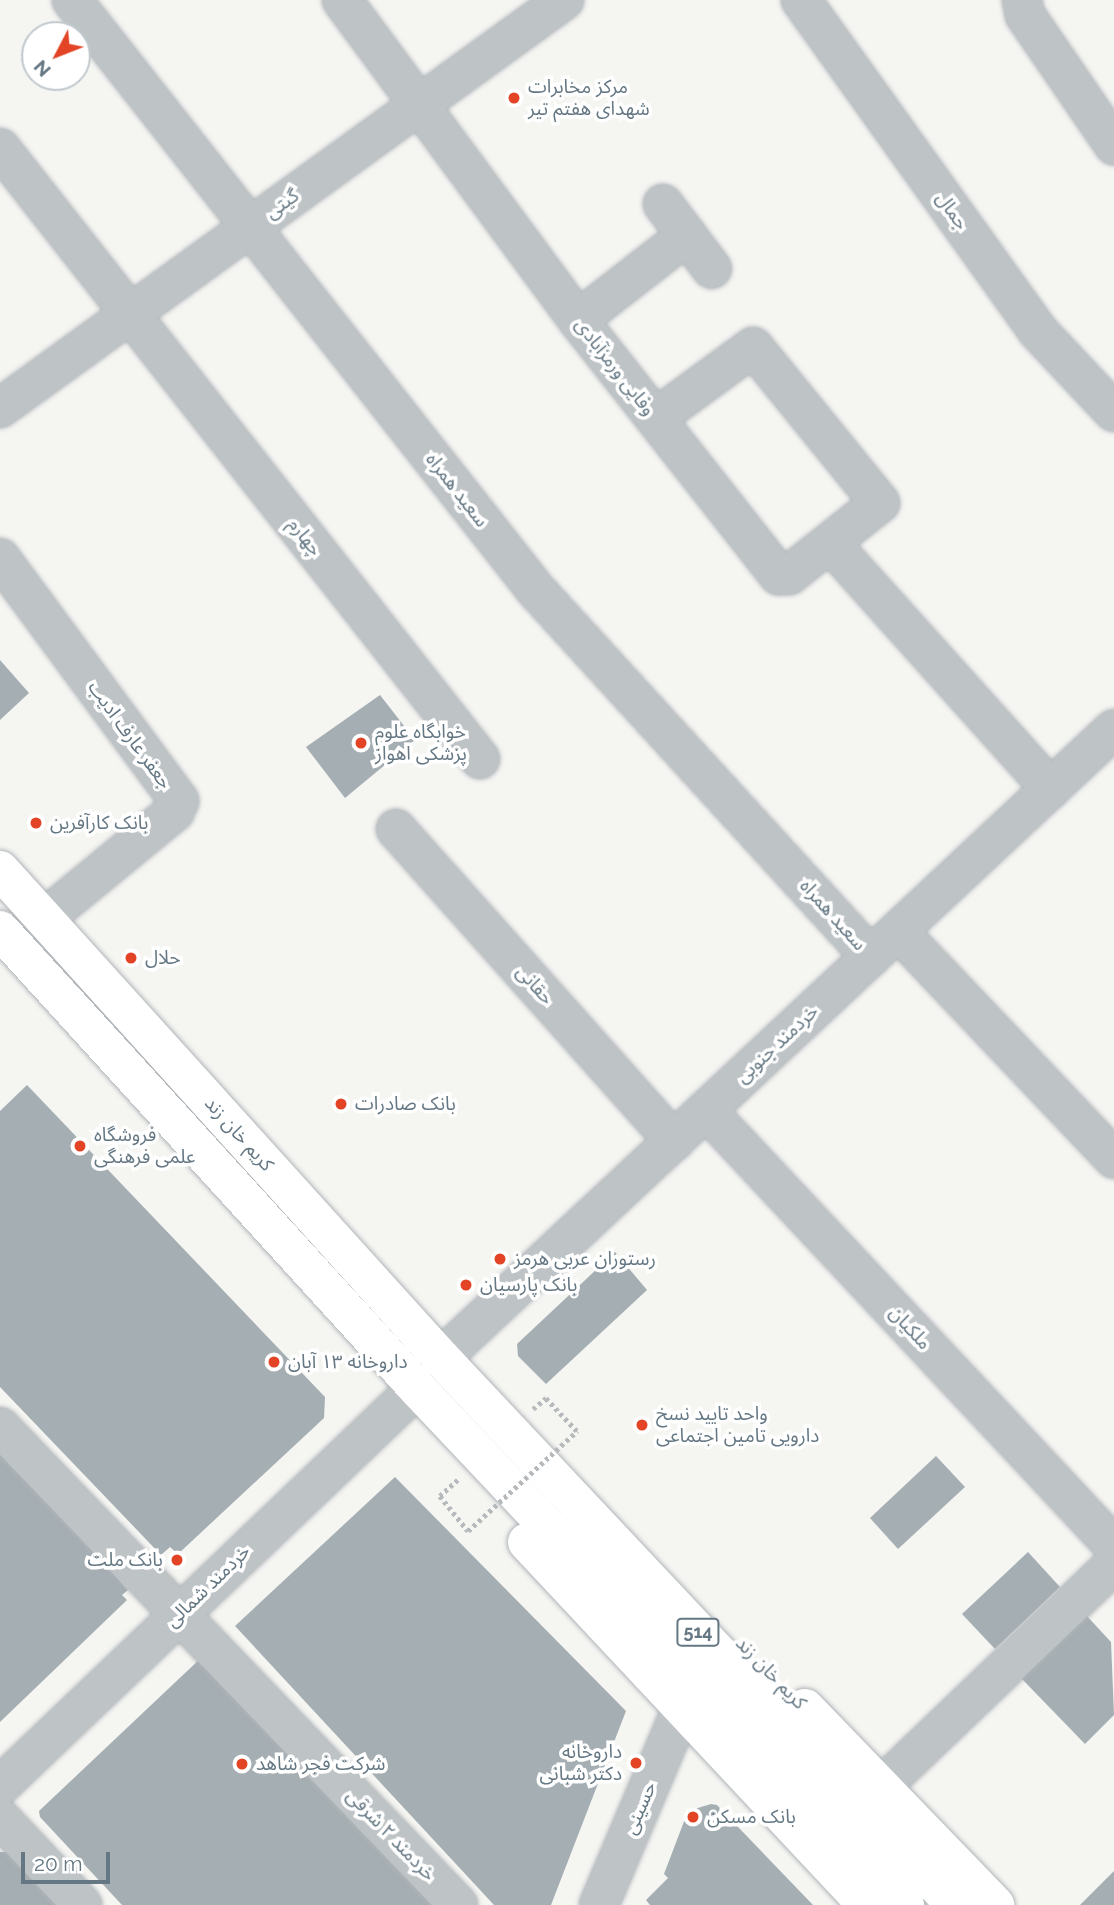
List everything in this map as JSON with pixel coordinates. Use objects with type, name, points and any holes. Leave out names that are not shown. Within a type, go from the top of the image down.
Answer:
[{"type":"main road","name":"کریم خان زند","points":[[0,870],[441,1358],[955,1905]]},
{"type":"main road","name":"کریم خان زند","points":[[0,930],[430,1401],[905,1905]]},
{"type":"main road","name":"کریم خان زند","points":[[478,1398],[528,1414],[995,1905]]},
{"type":"main road","name":"کریم خان زند","points":[[430,1401],[465,1474],[681,1711],[867,1905]]},
{"type":"street","name":"سعید همراه","points":[[72,0],[536,589],[884,944],[1114,1159]]},
{"type":"street","name":"وفایی ورمزآبادی","points":[[342,0],[578,320],[779,575],[789,575],[831,544]]},
{"type":"street","name":"گیتی","points":[[0,408],[420,104],[520,13],[564,0]]},
{"type":"street","name":"جمال","points":[[801,0],[1037,330],[1114,412]]},
{"type":"street","points":[[1016,5],[1114,145]]},
{"type":"street","name":"چهارم","points":[[0,148],[480,759]]},
{"type":"street","points":[[663,204],[712,269]]},
{"type":"street","points":[[578,320],[687,235]]},
{"type":"street","points":[[656,418],[752,347],[879,497],[874,510],[831,544],[1051,789]]},
{"type":"street","name":"جعفر عارف ادیب","points":[[0,558],[178,801],[174,812],[45,918]]},
{"type":"street","name":"خردمند جنوبی","points":[[441,1358],[1051,789],[1107,749]]},
{"type":"street","name":"حقانی","points":[[396,829],[674,1141]]},
{"type":"street","name":"ملکیان","points":[[706,1110],[1114,1546]]},
{"type":"street","name":"خردمند شمالی","points":[[0,1786],[178,1613],[430,1401]]},
{"type":"street","name":"خردمند ۲ شرقی","points":[[0,1427],[458,1905]]},
{"type":"street","points":[[882,1786],[1114,1564]]},
{"type":"street","name":"حسینی","points":[[599,1905],[681,1711]]},
{"type":"street","points":[[0,1818],[82,1905]]},
{"type":"path","points":[[465,1474],[440,1496],[468,1531],[577,1431],[546,1398]]},
{"type":"building","points":[[0,660],[29,693],[0,720]]},
{"type":"building","name":"خوابگاه علوم پزشکی اهواز","points":[[380,695],[415,740],[345,798],[306,747]]},
{"type":"building","points":[[27,1085],[325,1397],[324,1418],[178,1554],[170,1547],[161,1555],[0,1387],[0,1111]]},
{"type":"building","points":[[615,1252],[647,1290],[546,1384],[518,1356],[517,1344]]},
{"type":"building","points":[[0,1449],[128,1590],[122,1595],[127,1600],[0,1722]]},
{"type":"building","points":[[936,1456],[965,1487],[898,1549],[870,1518]]},
{"type":"building","points":[[395,1477],[626,1711],[551,1905],[494,1905],[235,1626]]},
{"type":"building","points":[[1028,1552],[1060,1587],[995,1649],[962,1614]]},
{"type":"building","points":[[1085,1614],[1111,1642],[1114,1715],[1085,1744],[1021,1678]]},
{"type":"building","points":[[202,1657],[433,1905],[122,1905],[40,1817],[39,1811]]},
{"type":"building","points":[[711,1804],[717,1805],[813,1905],[650,1905],[646,1900],[668,1878],[664,1874],[688,1811]]},
{"type":"building","points":[[0,1852],[9,1852],[60,1905],[0,1905]]},
{"type":"building","points":[[1114,1871],[1114,1905],[1080,1905]]},
{"type":"place","name":"مرکز مخابرات شهدای هفتم تیر","points":[[514,98]]},
{"type":"place","name":"خوابگاه علوم پزشکی اهواز","points":[[361,743]]},
{"type":"place","name":"بانک کارآفرین","points":[[36,823]]},
{"type":"place","name":"حلال","points":[[131,958]]},
{"type":"place","name":"بانک صادرات","points":[[341,1104]]},
{"type":"place","name":"فروشگاه علمی فرهنگی","points":[[80,1146]]},
{"type":"place","name":"رستوران عربی هرمز","points":[[500,1259]]},
{"type":"place","name":"بانک پارسیان","points":[[466,1285]]},
{"type":"place","name":"داروخانه ۱۳ آبان","points":[[274,1362]]},
{"type":"place","name":"واحد تایید نسخ دارویی تامین اجتماعی","points":[[642,1425]]},
{"type":"place","name":"بانک ملت","points":[[177,1560]]},
{"type":"place","name":"داروخانه دکتر شبانی","points":[[636,1763]]},
{"type":"place","name":"شرکت فجر شاهد","points":[[242,1764]]},
{"type":"place","name":"بانک مسکن","points":[[693,1817]]}]
